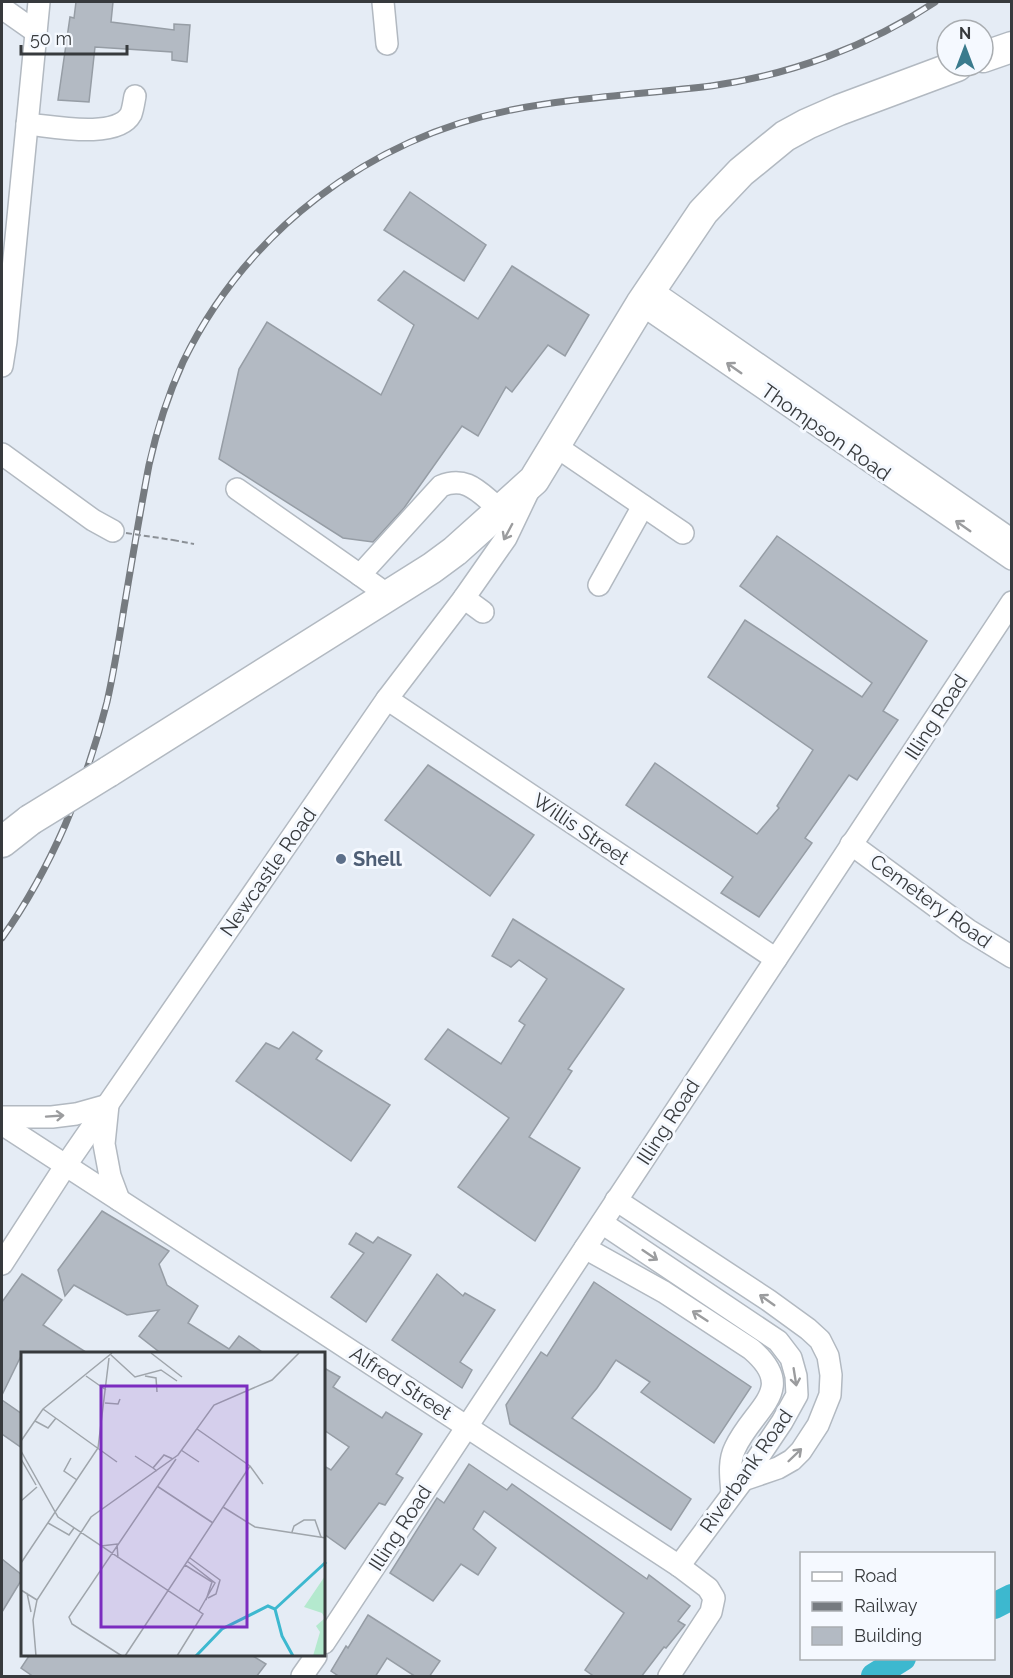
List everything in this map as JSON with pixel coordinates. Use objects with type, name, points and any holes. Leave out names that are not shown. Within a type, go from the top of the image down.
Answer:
[{"type":"highway","points":[[995,53],[1011,47]]},
{"type":"highway","points":[[2,842],[30,820],[432,568],[455,551],[534,480],[646,297],[703,212],[741,172],[785,136],[807,124],[935,74]]},
{"type":"street","points":[[2,366],[39,2]]},
{"type":"street","points":[[383,2],[387,44]]},
{"type":"street","points":[[2,8],[36,32]]},
{"type":"street","points":[[27,124],[104,129],[118,126],[131,114],[135,96]]},
{"type":"street","name":"Thompson Road","points":[[646,297],[1011,540]]},
{"type":"street","name":"Thompson Road","points":[[646,297],[1011,559]]},
{"type":"street","points":[[554,445],[683,533]]},
{"type":"street","points":[[2,454],[93,520],[119,532]]},
{"type":"street","name":"Newcastle Road","points":[[2,1264],[66,1165],[387,699],[464,598],[506,538],[534,480]]},
{"type":"street","points":[[360,574],[441,486],[452,482],[462,482],[500,510]]},
{"type":"street","points":[[237,489],[388,595]]},
{"type":"street","points":[[599,585],[643,506]]},
{"type":"street","points":[[464,598],[483,612]]},
{"type":"street","name":"Illing Road","points":[[326,1640],[1011,602]]},
{"type":"street","name":"Willis Street","points":[[387,699],[776,959]]},
{"type":"street","name":"Cemetery Road","points":[[851,844],[968,930],[1011,957]]},
{"type":"street","points":[[2,1117],[52,1117],[76,1114],[108,1105],[106,1153],[110,1176],[119,1200]]},
{"type":"street","name":"Alfred Street","points":[[2,1124],[679,1566]]},
{"type":"street","points":[[585,1248],[664,1292],[732,1336],[756,1354],[770,1369],[773,1380],[772,1392],[743,1434],[732,1455],[730,1465],[738,1487],[792,1460],[801,1451],[818,1425],[830,1395],[831,1375],[828,1356],[820,1340],[768,1300],[616,1200]]},
{"type":"street","name":"Riverbank Road","points":[[602,1223],[778,1341],[791,1358],[796,1376],[797,1395],[782,1422],[738,1487],[679,1566]]},
{"type":"street","points":[[669,1677],[711,1612],[714,1598],[708,1588],[679,1566]]},
{"type":"street","points":[[302,1677],[315,1657]]},
{"type":"path","points":[[119,532],[194,544]]},
{"type":"building","points":[[76,2],[113,2],[111,22],[174,30],[174,24],[190,25],[187,62],[172,60],[172,52],[95,47],[89,102],[58,100],[70,17],[74,18]]},
{"type":"building","points":[[410,192],[486,245],[464,281],[384,230]]},
{"type":"building","points":[[512,266],[589,315],[565,356],[548,345],[512,392],[506,387],[478,436],[462,426],[404,508],[373,542],[343,538],[219,459],[239,369],[267,322],[381,395],[414,325],[378,300],[404,271],[478,319]]},
{"type":"building","points":[[777,536],[927,641],[883,711],[898,720],[857,780],[849,775],[805,838],[812,843],[759,917],[721,893],[733,877],[626,805],[655,763],[757,834],[779,808],[777,806],[813,750],[708,677],[745,620],[862,697],[872,683],[740,586]]},
{"type":"building","points":[[428,765],[534,835],[490,896],[385,820]]},
{"type":"building","points":[[513,919],[624,989],[568,1069],[572,1071],[529,1137],[580,1168],[535,1241],[458,1187],[509,1118],[425,1059],[448,1029],[501,1064],[525,1025],[519,1021],[547,979],[519,960],[511,967],[492,956]]},
{"type":"building","points":[[293,1032],[322,1051],[316,1059],[390,1105],[351,1161],[236,1081],[266,1043],[279,1049]]},
{"type":"building","points":[[102,1211],[169,1251],[159,1264],[167,1285],[198,1306],[188,1323],[229,1349],[239,1336],[262,1352],[159,1352],[139,1336],[159,1310],[127,1315],[74,1285],[65,1296],[58,1270]]},
{"type":"building","points":[[356,1233],[373,1243],[378,1237],[411,1255],[366,1322],[331,1297],[364,1253],[349,1244]]},
{"type":"building","points":[[22,1274],[62,1300],[43,1325],[86,1352],[21,1352],[2,1395],[2,1302]]},
{"type":"building","points":[[437,1274],[463,1296],[465,1293],[495,1310],[460,1362],[472,1370],[462,1388],[392,1340]]},
{"type":"building","points":[[594,1282],[751,1387],[714,1443],[641,1392],[650,1382],[616,1360],[572,1418],[691,1499],[671,1530],[510,1424],[506,1405],[541,1352],[547,1356]]},
{"type":"building","points":[[326,1369],[340,1377],[333,1387],[382,1418],[386,1412],[422,1434],[396,1474],[403,1478],[385,1505],[379,1503],[345,1549],[326,1535],[326,1467],[331,1470],[349,1447],[326,1431]]},
{"type":"building","points":[[2,1400],[21,1413],[21,1447],[2,1434]]},
{"type":"building","points":[[469,1464],[507,1490],[512,1484],[647,1579],[649,1575],[690,1606],[678,1621],[685,1625],[666,1648],[664,1647],[641,1677],[595,1677],[585,1670],[624,1613],[484,1511],[473,1529],[496,1548],[478,1575],[461,1564],[433,1601],[390,1573],[437,1498],[444,1503]]},
{"type":"building","points":[[2,1559],[21,1574],[21,1581],[2,1612]]},
{"type":"building","points":[[368,1615],[440,1661],[429,1677],[416,1677],[387,1658],[375,1677],[340,1677],[331,1671]]},
{"type":"building","points":[[28,1657],[255,1657],[266,1664],[256,1677],[34,1677],[21,1668]]},
{"type":"waterway","points":[[995,1606],[1012,1597]]},
{"type":"waterway","points":[[874,1676],[900,1660]]},
{"type":"railway","points":[[2,938],[36,884],[51,855],[89,764],[107,702],[149,465],[172,387],[209,315],[241,272],[277,233],[317,198],[361,168],[409,143],[459,124],[511,110],[586,99],[711,86],[770,74],[856,45],[910,18],[935,2]]},
{"type":"place","name":"Shell","points":[[341,859]]}]
